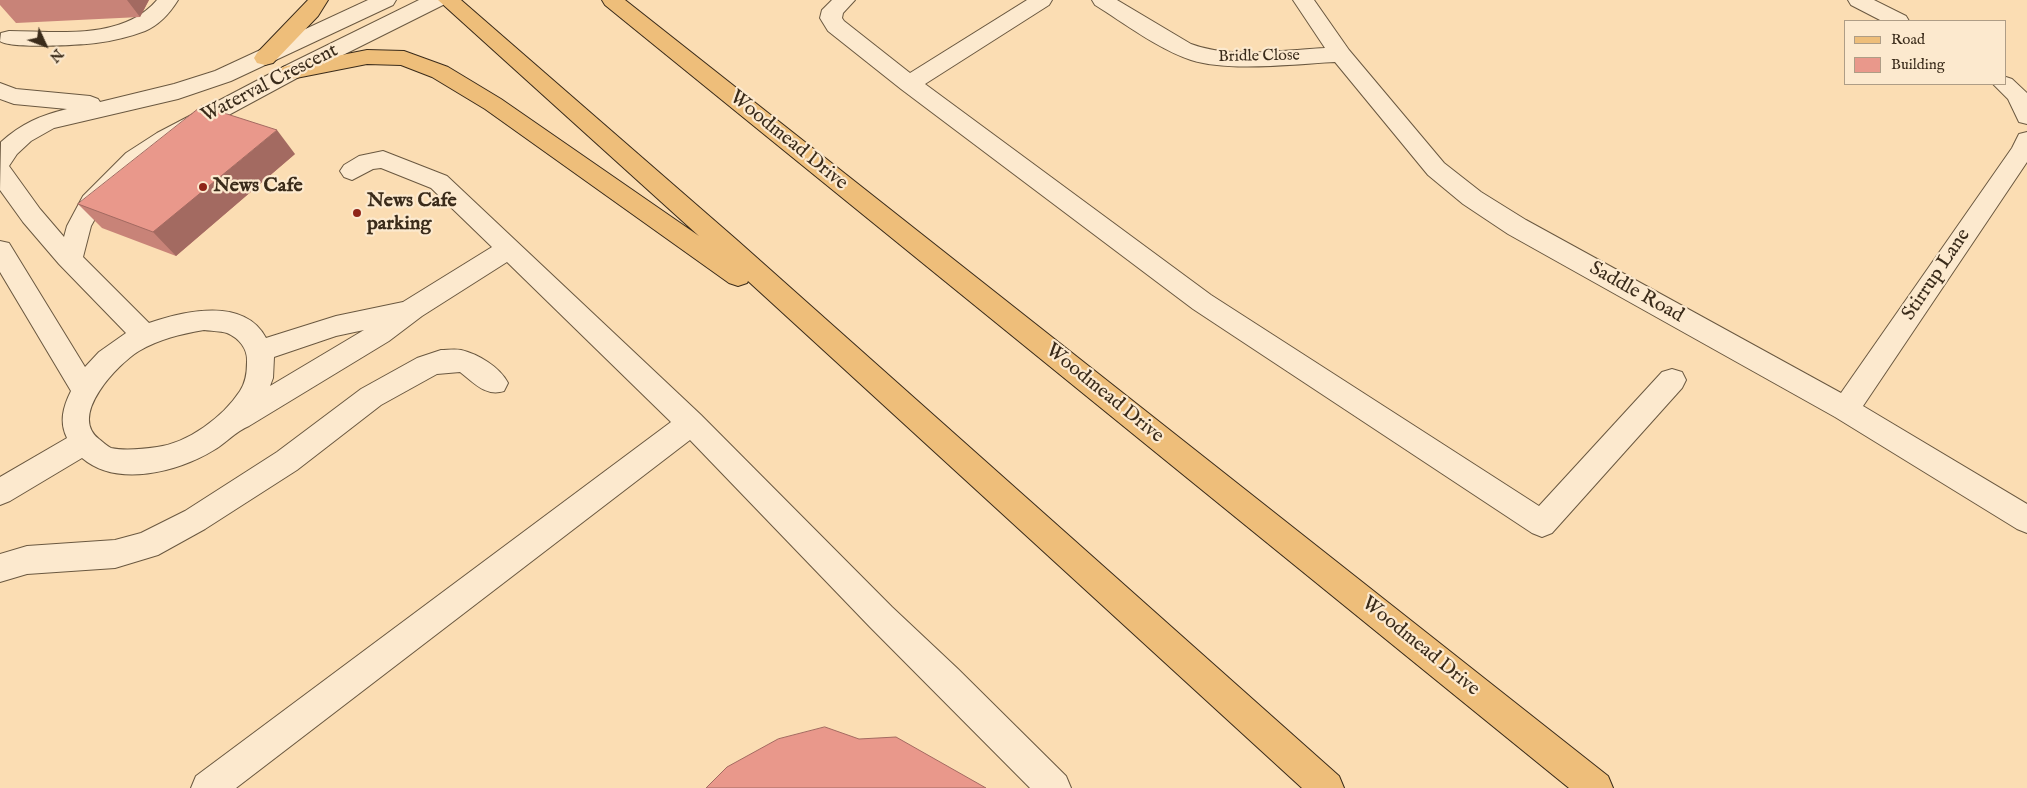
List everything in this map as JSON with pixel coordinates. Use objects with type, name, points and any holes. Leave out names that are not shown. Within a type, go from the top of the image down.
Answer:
[{"type":"main road","points":[[265,58],[311,11],[318,0]]},
{"type":"main road","points":[[448,0],[729,248],[827,339],[1322,784]]},
{"type":"main road","name":"Woodmead Drive","points":[[612,0],[1596,788]]},
{"type":"main road","points":[[291,72],[367,57],[404,58],[440,72],[493,104],[827,339]]},
{"type":"street","points":[[9,38],[96,36],[120,32],[135,28],[155,17],[168,0]]},
{"type":"street","name":"Waterval Crescent","points":[[0,161],[9,148],[23,135],[47,122],[130,101],[178,92],[223,76],[386,0]]},
{"type":"street","name":"Waterval Crescent","points":[[70,259],[79,226],[92,202],[134,159],[165,139],[291,72],[436,0]]},
{"type":"street","points":[[845,0],[833,10],[831,18],[836,26],[909,84],[1202,302],[1542,524],[1672,380]]},
{"type":"street","points":[[909,84],[1042,0]]},
{"type":"street","name":"Bridle Close","points":[[1102,0],[1183,49],[1199,55],[1227,59],[1341,55]]},
{"type":"street","name":"Saddle Road","points":[[1303,0],[1341,55],[1436,169],[1472,198],[1517,227],[1845,409],[2027,520]]},
{"type":"street","points":[[1858,0],[1896,20]]},
{"type":"street","points":[[2005,85],[2017,95],[2027,116]]},
{"type":"street","name":"Waterval Crescent","points":[[0,91],[14,96],[83,104],[130,101]]},
{"type":"street","name":"Stirrup Lane","points":[[1845,409],[2027,140]]},
{"type":"street","points":[[352,171],[367,162],[383,159],[439,182],[691,423],[874,610],[947,680],[1054,788]]},
{"type":"street","points":[[0,171],[46,233],[92,284],[145,335]]},
{"type":"street","points":[[229,424],[246,405],[257,386],[262,367],[260,351],[250,334],[230,324],[204,320],[175,324],[145,335],[120,350],[99,368],[84,389],[76,408],[76,427],[83,443],[99,456],[121,462],[148,461],[177,454],[204,441],[229,424],[380,334],[412,309],[510,249]]},
{"type":"street","points":[[0,250],[84,389]]},
{"type":"street","points":[[260,351],[336,326],[412,309]]},
{"type":"street","points":[[0,568],[27,560],[115,554],[147,545],[195,520],[287,461],[371,397],[427,366],[441,361],[460,361],[469,364],[494,383]]},
{"type":"street","points":[[208,788],[691,423]]},
{"type":"street","points":[[0,492],[83,443]]},
{"type":"building","points":[[202,106],[277,130],[153,232],[78,204]]},
{"type":"building","points":[[825,727],[859,739],[896,737],[986,788],[706,788],[727,767],[778,739]]},
{"type":"place","name":"News Cafe","points":[[203,187]]},
{"type":"place","name":"News Cafe parking","points":[[357,213]]}]
